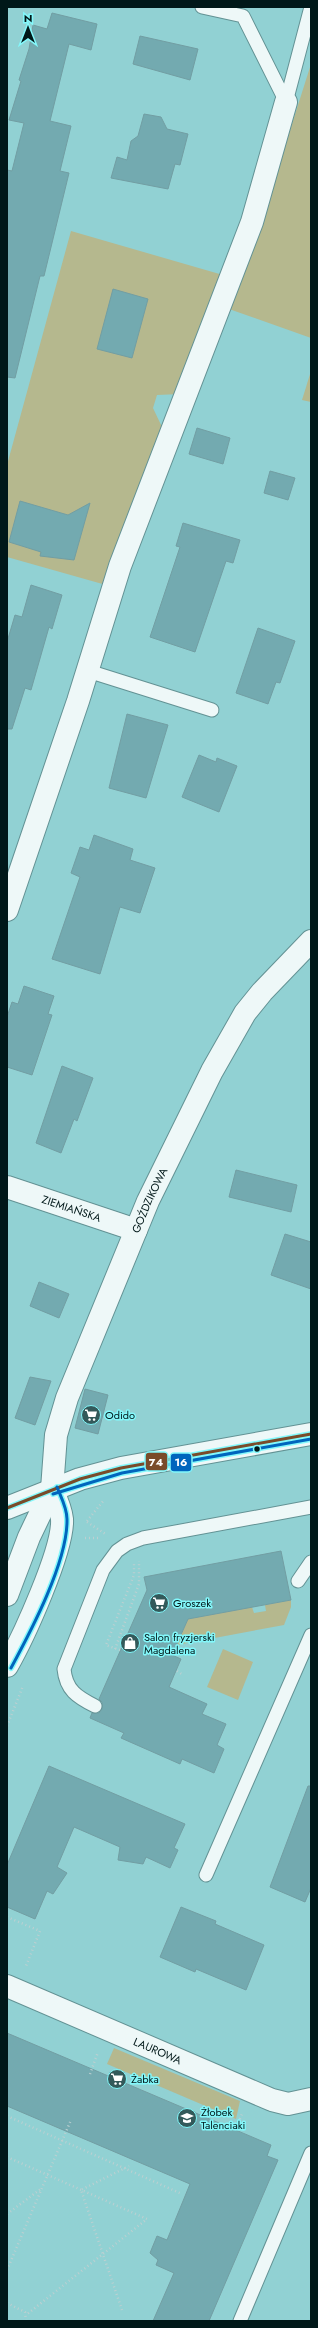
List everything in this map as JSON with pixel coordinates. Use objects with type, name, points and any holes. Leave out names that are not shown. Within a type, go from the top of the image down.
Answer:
[{"type":"street","points":[[7,910],[88,671],[120,566],[252,222],[286,102]]},
{"type":"street","name":"GOŹDZIKOWA","points":[[52,1489],[56,1434],[67,1398],[155,1187],[228,1042],[262,992],[311,941]]},
{"type":"street","name":"ZIEMIAŃSKA","points":[[7,1187],[136,1230]]},
{"type":"street","points":[[7,1508],[52,1489],[121,1468],[311,1434]]},
{"type":"street","points":[[7,1595],[11,1559],[52,1489]]},
{"type":"street","points":[[7,1666],[18,1647],[60,1538],[62,1518],[52,1489]]},
{"type":"street","name":"LAUROWA","points":[[15,1979],[272,2100],[288,2104],[311,2100]]},
{"type":"lane","points":[[202,7],[243,16],[286,102]]},
{"type":"lane","points":[[286,102],[311,7]]},
{"type":"lane","points":[[88,671],[212,710]]},
{"type":"lane","points":[[95,1706],[83,1700],[65,1682],[64,1669],[104,1570],[117,1551],[143,1538],[311,1507]]},
{"type":"lane","points":[[298,1581],[311,1562]]},
{"type":"lane","points":[[206,1875],[311,1635]]},
{"type":"lane","points":[[240,2321],[311,2153]]},
{"type":"path","points":[[81,1538],[113,1538]]},
{"type":"path","points":[[116,1649],[139,1584],[139,1561]]},
{"type":"path","points":[[120,1650],[106,1645],[134,1575],[134,1562]]},
{"type":"path","points":[[176,1671],[183,1676]]},
{"type":"path","points":[[7,1917],[40,1931],[15,1979]]},
{"type":"path","points":[[7,2116],[182,2194]]},
{"type":"path","points":[[7,2270],[71,2120]]},
{"type":"path","points":[[7,2158],[147,2219],[26,2315]]},
{"type":"path","points":[[81,2190],[129,2166]]},
{"type":"path","points":[[7,2214],[42,2188]]},
{"type":"path","points":[[81,2190],[122,2310]]},
{"type":"path","points":[[7,2303],[25,2312],[26,2321]]},
{"type":"green space","points":[[311,64],[311,338],[229,309],[272,187]]},
{"type":"green space","points":[[71,231],[223,275],[181,394],[157,395],[153,408],[162,427],[106,585],[7,557],[7,465]]},
{"type":"green space","points":[[311,371],[311,402],[302,400]]},
{"type":"green space","points":[[291,1600],[291,1607],[284,1625],[177,1645],[188,1619],[252,1607],[254,1613],[266,1611],[265,1605]]},
{"type":"green space","points":[[223,1649],[253,1662],[238,1700],[207,1687]]},
{"type":"green space","points":[[114,2048],[240,2101],[236,2119],[107,2064]]},
{"type":"building","points":[[52,13],[97,24],[91,50],[69,44],[50,121],[71,126],[60,171],[69,173],[44,276],[40,276],[15,378],[7,377],[7,170],[12,171],[24,123],[9,120],[21,81],[19,80],[29,49],[33,25],[47,29]]},
{"type":"building","points":[[140,36],[198,49],[190,80],[133,64]]},
{"type":"building","points":[[144,114],[161,117],[167,129],[188,134],[180,165],[175,164],[168,189],[111,178],[117,157],[127,160],[131,141],[138,136]]},
{"type":"building","points":[[113,289],[148,299],[132,358],[97,349]]},
{"type":"building","points":[[197,428],[230,438],[223,464],[189,454]]},
{"type":"building","points":[[270,471],[295,478],[288,500],[264,493]]},
{"type":"building","points":[[20,501],[68,515],[90,503],[74,560],[40,556],[41,552],[9,542]]},
{"type":"building","points":[[183,523],[240,540],[233,563],[226,561],[195,652],[150,637],[180,547],[176,546]]},
{"type":"building","points":[[31,585],[62,595],[52,629],[49,627],[31,690],[25,688],[12,729],[7,729],[7,642],[15,615],[22,617]]},
{"type":"building","points":[[258,628],[295,641],[280,683],[276,682],[268,704],[236,693]]},
{"type":"building","points":[[127,714],[168,725],[146,798],[109,788]]},
{"type":"building","points":[[199,755],[216,762],[217,758],[237,766],[219,812],[182,797]]},
{"type":"building","points":[[94,835],[133,849],[130,860],[155,868],[140,913],[120,907],[100,974],[52,959],[80,877],[71,873],[80,847],[89,850]]},
{"type":"building","points":[[24,986],[54,996],[48,1014],[52,1015],[32,1075],[7,1067],[7,1017],[12,1002],[18,1004]]},
{"type":"building","points":[[62,1066],[93,1078],[77,1121],[74,1119],[61,1153],[36,1143]]},
{"type":"building","points":[[236,1170],[297,1185],[291,1212],[229,1197]]},
{"type":"building","points":[[285,1234],[311,1242],[311,1289],[271,1275]]},
{"type":"building","points":[[39,1282],[69,1294],[59,1318],[30,1306]]},
{"type":"building","points":[[30,1377],[51,1381],[35,1425],[15,1418]]},
{"type":"building","name":"Odido","points":[[85,1389],[108,1395],[98,1434],[75,1428]]},
{"type":"building","points":[[281,1551],[291,1600],[188,1619],[172,1655],[181,1659],[169,1687],[207,1704],[202,1714],[226,1724],[217,1745],[224,1749],[214,1773],[182,1759],[180,1764],[121,1738],[124,1733],[90,1718],[92,1713],[99,1713],[102,1709],[102,1702],[99,1699],[147,1590],[144,1577]]},
{"type":"building","points":[[49,1766],[185,1824],[174,1848],[178,1850],[170,1868],[146,1857],[143,1864],[118,1860],[120,1847],[74,1827],[57,1867],[67,1873],[53,1894],[47,1891],[35,1919],[7,1907],[7,1865]]},
{"type":"building","points":[[308,1786],[311,1786],[311,1888],[305,1902],[270,1887]]},
{"type":"building","points":[[181,1907],[216,1921],[215,1924],[264,1945],[246,1990],[196,1969],[195,1972],[160,1957]]},
{"type":"building","points":[[7,2033],[271,2145],[267,2156],[278,2160],[209,2321],[153,2321],[174,2273],[156,2265],[158,2260],[150,2253],[157,2236],[167,2240],[190,2184],[7,2106]]},
{"type":"transit line","name":"74","points":[[7,1508],[80,1479],[121,1468],[311,1434]]},
{"type":"transit line","name":"16","points":[[53,1494],[122,1473],[311,1439]]},
{"type":"transit line","name":"16","points":[[11,1668],[38,1616],[47,1595],[55,1575],[66,1536],[67,1515],[64,1503],[57,1487]]},
{"type":"place","name":"Odido","points":[[91,1415]]},
{"type":"place","name":"Groszek","points":[[159,1603]]},
{"type":"place","name":"Salon fryzjerski Magdalena","points":[[130,1643]]},
{"type":"place","name":"Żabka","points":[[117,2079]]},
{"type":"place","name":"Żłobek Talenciaki","points":[[187,2118]]}]
